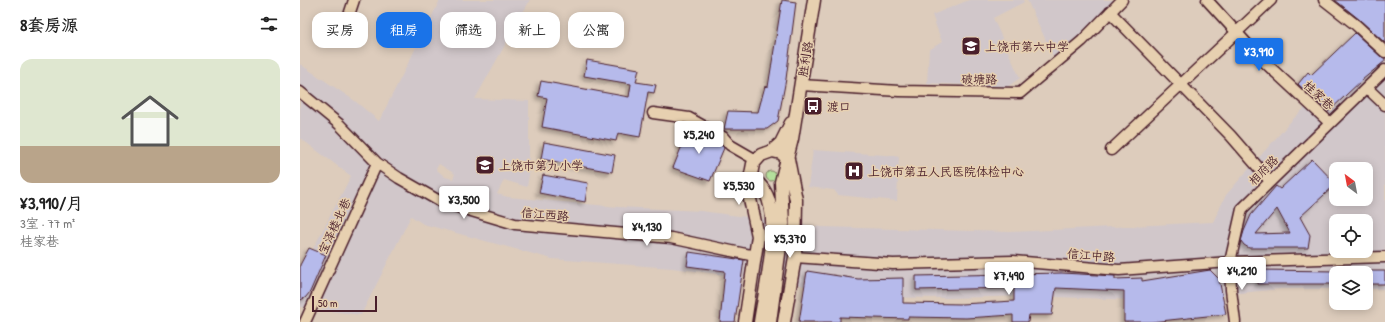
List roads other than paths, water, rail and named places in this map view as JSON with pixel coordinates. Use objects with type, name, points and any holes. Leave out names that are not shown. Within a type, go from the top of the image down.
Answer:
[{"type":"main road","name":"胜利路","points":[[788,159],[814,0]]},
{"type":"main road","points":[[744,322],[758,236],[748,190],[753,164],[761,155],[772,151],[781,143],[795,117]]},
{"type":"main road","points":[[772,151],[781,153],[788,159],[796,200],[795,257],[784,322]]},
{"type":"main road","points":[[770,322],[783,224],[781,182],[788,159]]},
{"type":"main road","points":[[751,176],[765,191],[769,201],[773,228],[760,322]]},
{"type":"street","points":[[350,12],[354,0]]},
{"type":"street","name":"破塘路","points":[[801,85],[899,91],[1020,93],[1082,41],[1122,0]]},
{"type":"street","name":"桂家巷","points":[[1207,0],[1260,58],[1330,123]]},
{"type":"street","points":[[1111,150],[1271,0]]},
{"type":"street","points":[[1324,0],[1356,25],[1385,52]]},
{"type":"street","points":[[1110,12],[1180,84],[1270,181]]},
{"type":"street","name":"相府路","points":[[1235,322],[1231,290],[1230,262],[1242,209],[1385,70]]},
{"type":"street","points":[[1366,88],[1385,106]]},
{"type":"street","name":"信江西路","points":[[300,92],[339,124],[377,163],[399,178],[443,203],[515,224],[671,238],[755,256]]},
{"type":"street","points":[[653,113],[689,118],[723,137],[730,145],[756,160]]},
{"type":"street","name":"宝泽楼北巷","points":[[305,322],[377,163]]},
{"type":"street","name":"信江中路","points":[[795,257],[893,264],[1013,261],[1119,270],[1230,262],[1385,257]]},
{"type":"place","name":"上饶市第六中学","points":[[971,46]]},
{"type":"place","name":"渡口","points":[[813,106]]},
{"type":"place","name":"上饶市第九小学","points":[[485,165]]},
{"type":"place","name":"上饶市第五人民医院体检中心","points":[[854,171]]}]
